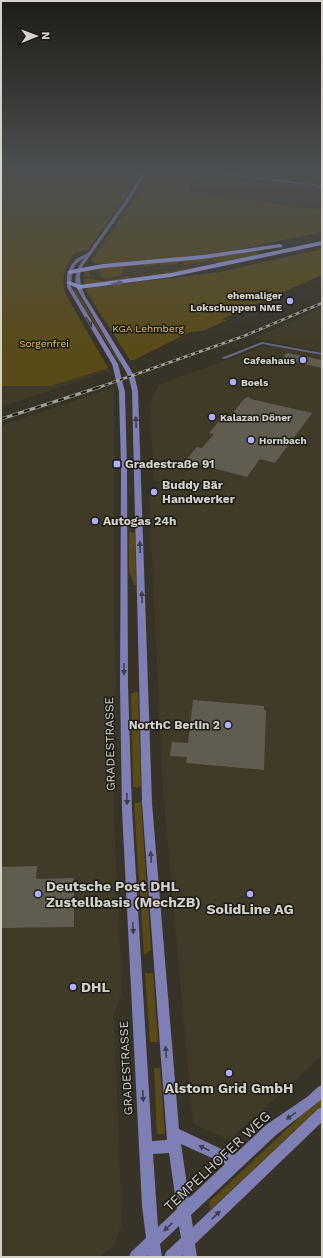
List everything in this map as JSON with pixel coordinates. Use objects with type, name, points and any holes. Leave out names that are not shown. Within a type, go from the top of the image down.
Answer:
[{"type":"highway","points":[[70,272],[79,269],[103,266],[215,256],[322,237]]},
{"type":"highway","points":[[69,282],[79,287],[188,273],[243,262],[322,243]]},
{"type":"highway","points":[[84,261],[89,265],[103,266]]},
{"type":"main road","points":[[106,231],[79,269],[77,277],[79,287],[126,365],[132,378],[135,391],[147,796],[174,1146],[190,1257]]},
{"type":"main road","points":[[70,272],[75,262],[90,253]]},
{"type":"main road","name":"GRADESTRASSE","points":[[70,272],[69,282],[72,292],[115,364],[122,392],[124,468],[124,698],[127,810],[146,1148],[155,1257]]},
{"type":"main road","name":"TEMPELHOFER WEG","points":[[136,1257],[271,1130],[311,1102],[322,1091]]},
{"type":"main road","points":[[171,1257],[322,1113]]},
{"type":"main road","points":[[173,1133],[236,1163]]},
{"type":"main road","points":[[146,1148],[174,1146]]},
{"type":"street","points":[[223,358],[262,343],[322,354]]},
{"type":"shaded area","points":[[255,251],[262,256],[160,276],[84,284],[85,271]]},
{"type":"shaded area","points":[[322,308],[322,352],[253,338],[285,325]]},
{"type":"shaded area","points":[[273,346],[322,356],[322,1056],[229,1140],[193,1124],[163,791],[149,495],[158,496],[160,481],[154,481],[150,407],[152,398],[159,385],[262,347]]},
{"type":"shaded area","points":[[108,368],[110,372],[105,372],[1,407],[1,386],[51,386]]},
{"type":"shaded area","points":[[114,387],[114,622],[116,678],[114,818],[122,991],[114,1015],[122,1224],[114,1245],[100,1257],[1,1257],[1,426]]},
{"type":"green space","name":"Sorgenfrei","points":[[1,231],[102,231],[87,251],[76,252],[72,257],[64,273],[63,285],[67,297],[108,368],[51,386],[1,386]]},
{"type":"green space","points":[[112,231],[322,231],[322,232],[231,251],[99,264],[91,261]]},
{"type":"green space","name":"KGA Lehmberg","points":[[322,249],[322,275],[222,319],[227,320],[203,331],[190,332],[134,360],[130,360],[86,291],[88,288],[220,272]]},
{"type":"green space","points":[[255,251],[262,256],[203,269],[87,285],[84,284],[84,278],[105,281],[128,276],[130,278],[152,276],[151,274],[165,273],[164,272],[176,271],[185,268],[188,270],[217,263],[212,259],[200,263],[198,261],[191,262],[193,264],[184,265],[182,262],[178,264],[161,266],[160,264],[146,267],[144,265],[123,267],[124,270],[122,271],[123,273],[121,275],[107,279],[98,276],[102,276],[98,270],[88,271],[91,277],[84,276],[85,271],[91,269],[218,257]]},
{"type":"green space","points":[[74,291],[76,291],[120,364]]},
{"type":"green space","points":[[129,532],[135,533],[136,585],[134,585],[129,571]]},
{"type":"green space","points":[[135,691],[138,692],[141,786],[137,788],[133,786],[131,693],[135,693]]},
{"type":"green space","points":[[141,802],[151,950],[144,955],[134,803]]},
{"type":"green space","points":[[145,973],[153,973],[158,1042],[150,1042]]},
{"type":"green space","points":[[154,1068],[160,1068],[165,1134],[157,1134]]},
{"type":"green space","points":[[322,1096],[322,1105],[210,1210],[209,1202]]},
{"type":"building","name":"Cafeahaus","points":[[287,353],[322,360],[322,368],[282,359]]},
{"type":"building","name":"Hornbach","points":[[249,397],[251,399],[312,413],[275,463],[260,459],[247,477],[185,461],[197,447],[202,448],[214,434],[209,433],[221,419],[226,421],[245,398]]},
{"type":"building","name":"NorthC Berlin 2","points":[[193,700],[264,706],[264,710],[266,710],[264,770],[186,763],[187,757],[170,756],[172,742],[188,743]]},
{"type":"building","name":"Deutsche Post DHL Zustellbasis (MechZB)","points":[[37,866],[36,879],[74,878],[74,927],[1,928],[1,867]]},
{"type":"railway","points":[[98,388],[244,336],[322,303]]},
{"type":"railway","points":[[1,419],[98,388]]},
{"type":"place","name":"ehemaliger Lokschuppen NME","points":[[290,301]]},
{"type":"place","name":"Cafeahaus","points":[[303,360]]},
{"type":"place","name":"Boels","points":[[233,382]]},
{"type":"place","name":"Kalazan Döner","points":[[212,417]]},
{"type":"place","name":"Hornbach","points":[[251,440]]},
{"type":"place","name":"Gradestraße 91","points":[[117,464]]},
{"type":"place","name":"Buddy Bär Handwerker","points":[[154,492]]},
{"type":"place","name":"Autogas 24h","points":[[95,521]]},
{"type":"place","name":"NorthC Berlin 2","points":[[228,725]]},
{"type":"place","name":"Deutsche Post DHL Zustellbasis (MechZB)","points":[[38,894]]},
{"type":"place","name":"SolidLine AG","points":[[250,894]]},
{"type":"place","name":"DHL","points":[[73,987]]},
{"type":"place","name":"Alstom Grid GmbH","points":[[229,1073]]}]
